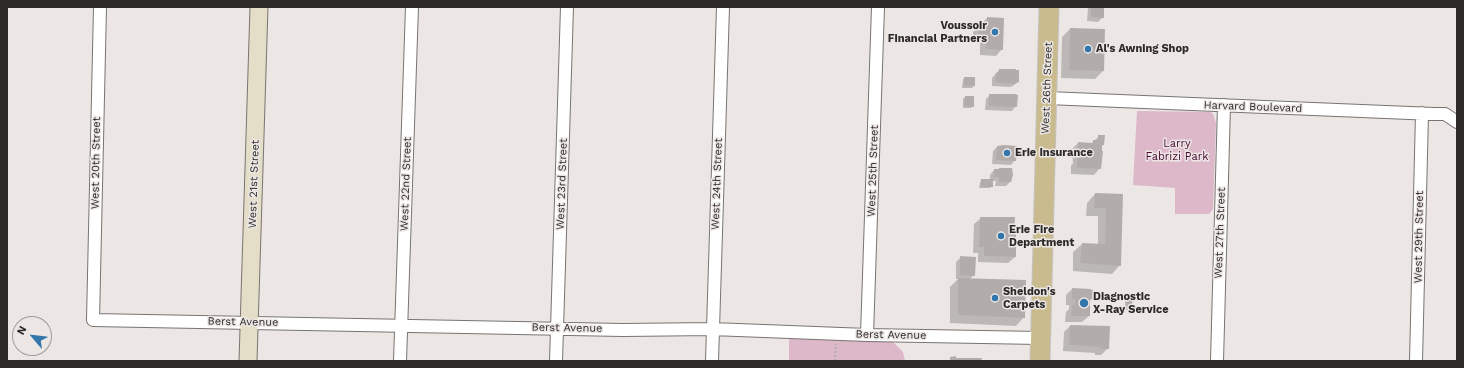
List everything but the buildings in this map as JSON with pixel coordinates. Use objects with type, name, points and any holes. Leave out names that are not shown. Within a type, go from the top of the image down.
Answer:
[{"type":"main road","name":"West 26th Street","points":[[1040,361],[1049,7]]},
{"type":"street","name":"West 20th Street","points":[[93,320],[100,7]]},
{"type":"street","name":"West 21st Street","points":[[248,361],[259,7]]},
{"type":"street","name":"West 22nd Street","points":[[400,361],[412,7]]},
{"type":"street","name":"West 23rd Street","points":[[556,361],[567,7]]},
{"type":"street","name":"West 24th Street","points":[[712,361],[723,7]]},
{"type":"street","name":"West 25th Street","points":[[867,335],[878,7]]},
{"type":"street","name":"Harvard Boulevard","points":[[1047,98],[1445,114],[1457,122]]},
{"type":"street","name":"West 27th Street","points":[[1217,361],[1224,105]]},
{"type":"street","name":"West 29th Street","points":[[1416,361],[1422,113]]},
{"type":"street","name":"Berst Avenue","points":[[93,320],[712,330],[867,335],[1040,338]]},
{"type":"path","points":[[835,361],[837,334]]},
{"type":"green space","name":"Larry Fabrizi Park","points":[[1137,111],[1211,112],[1213,114],[1216,123],[1213,209],[1209,214],[1175,214],[1175,188],[1133,185]]},
{"type":"green space","points":[[789,338],[892,341],[903,352],[905,361],[789,361]]},
{"type":"place","name":"Voussoir Financial Partners","points":[[995,32]]},
{"type":"place","name":"Al's Awning Shop","points":[[1088,49]]},
{"type":"place","name":"Erie Insurance","points":[[1007,153]]},
{"type":"place","name":"Erie Fire Department","points":[[1001,236]]},
{"type":"place","name":"Sheldon's Carpets","points":[[995,298]]},
{"type":"place","name":"Diagnostic X-Ray Service","points":[[1084,303]]}]
